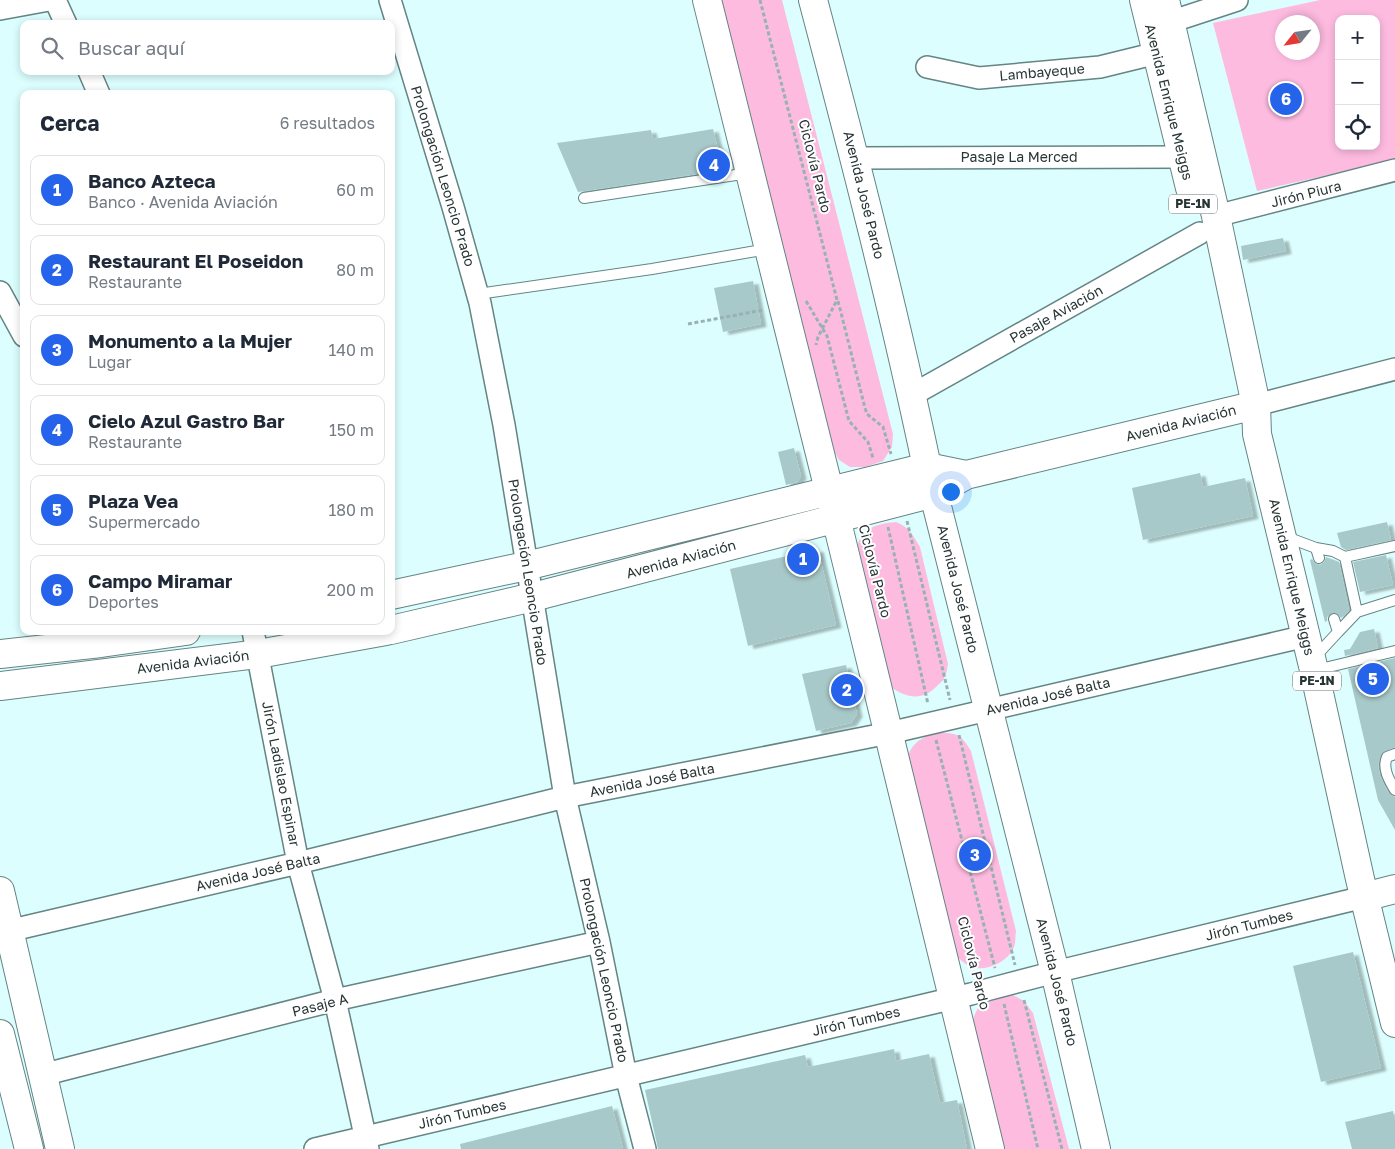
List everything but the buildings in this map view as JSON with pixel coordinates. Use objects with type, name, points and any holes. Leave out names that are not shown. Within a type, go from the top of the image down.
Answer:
[{"type":"main road","points":[[707,0],[769,248],[794,303],[829,491],[990,1149]]},
{"type":"main road","name":"Avenida José Pardo","points":[[813,0],[855,158],[912,395],[927,467],[1055,972],[1096,1149]]},
{"type":"main road","name":"Avenida Enrique Meiggs","points":[[1144,0],[1182,157],[1208,224]]},
{"type":"main road","name":"Avenida Enrique Meiggs","points":[[1168,11],[1208,224],[1247,407],[1257,434],[1282,535],[1364,896]]},
{"type":"main road","name":"Avenida Aviación","points":[[395,629],[533,597],[934,493],[966,476],[1247,407]]},
{"type":"main road","name":"Avenida Aviación","points":[[395,594],[526,566],[927,467],[966,476]]},
{"type":"main road","points":[[0,654],[100,637],[129,635]]},
{"type":"main road","name":"Avenida Aviación","points":[[0,686],[256,643],[343,635]]},
{"type":"main road","name":"Jirón Tumbes","points":[[1364,896],[1395,888]]},
{"type":"main road","points":[[0,891],[4,932],[60,1149]]},
{"type":"main road","name":"PE-1N","points":[[1364,896],[1395,1023]]},
{"type":"main road","points":[[0,1034],[28,1149]]},
{"type":"street","points":[[0,9],[49,0]]},
{"type":"street","points":[[55,0],[64,20]]},
{"type":"street","name":"Prolongación Leoncio Prado","points":[[390,0],[478,294],[504,425],[565,797],[599,942],[626,1076],[645,1149]]},
{"type":"street","points":[[1168,11],[1237,0]]},
{"type":"street","name":"Lambayeque","points":[[927,67],[979,78],[1100,67],[1157,53]]},
{"type":"street","points":[[91,75],[97,90]]},
{"type":"street","name":"Pasaje La Merced","points":[[855,158],[1182,157]]},
{"type":"street","name":"Jirón Piura","points":[[1208,224],[1395,170]]},
{"type":"street","name":"Pasaje Aviación","points":[[912,395],[1208,224]]},
{"type":"street","points":[[0,292],[20,329]]},
{"type":"street","name":"Avenida Aviación","points":[[1247,407],[1395,369]]},
{"type":"street","name":"Jirón Ladislao Espinar","points":[[256,643],[298,862],[336,1000],[366,1143]]},
{"type":"street","name":"Avenida José Balta","points":[[4,932],[565,797],[889,733],[988,710],[1310,655]]},
{"type":"street","name":"Jirón Tumbes","points":[[315,1149],[366,1143],[626,1076],[1000,987],[1364,896]]},
{"type":"street","name":"Pasaje A","points":[[42,1075],[336,1000],[599,942]]},
{"type":"lane","points":[[584,198],[750,172]]},
{"type":"lane","points":[[478,294],[652,269],[769,248]]},
{"type":"lane","points":[[1282,535],[1317,552],[1333,550],[1345,557],[1395,546]]},
{"type":"lane","points":[[1345,557],[1357,612]]},
{"type":"lane","points":[[1310,655],[1338,632],[1357,612],[1395,600]]},
{"type":"lane","points":[[1334,619],[1338,632]]},
{"type":"lane","points":[[1310,655],[1395,652]]},
{"type":"lane","points":[[1395,754],[1387,757],[1385,761],[1387,777],[1395,790]]},
{"type":"path","name":"Ciclovía Pardo","points":[[760,0],[838,300],[822,328],[815,350]]},
{"type":"path","points":[[688,324],[794,303],[822,328],[827,336],[849,421],[868,442],[878,479]]},
{"type":"path","points":[[884,506],[932,723],[1000,987],[1038,1149]]},
{"type":"shaded area","points":[[719,0],[782,0],[893,434],[892,447],[883,461],[865,467],[850,467],[839,460],[831,445]]},
{"type":"shaded area","points":[[1320,0],[1395,0],[1395,160],[1257,191],[1213,23]]},
{"type":"shaded area","points":[[896,522],[913,535],[920,547],[948,664],[944,679],[927,694],[921,696],[909,696],[891,687],[857,546],[867,531],[877,525]]},
{"type":"shaded area","points":[[935,733],[948,733],[960,737],[971,751],[1016,931],[1015,945],[1011,952],[1003,961],[990,967],[978,968],[967,965],[952,951],[906,765],[915,744]]},
{"type":"shaded area","points":[[1013,995],[1024,1001],[1033,1013],[1069,1149],[1002,1149],[972,1029],[974,1016],[979,1006],[1001,997]]},
{"type":"place","name":"Campo Miramar","points":[[1286,99]]},
{"type":"place","name":"Cielo Azul Gastro Bar","points":[[714,165]]},
{"type":"place","name":"Banco Azteca","points":[[803,559]]},
{"type":"place","name":"Plaza Vea","points":[[1373,679]]},
{"type":"place","name":"Restaurant El Poseidon","points":[[847,690]]},
{"type":"place","name":"Monumento a la Mujer","points":[[975,855]]}]
